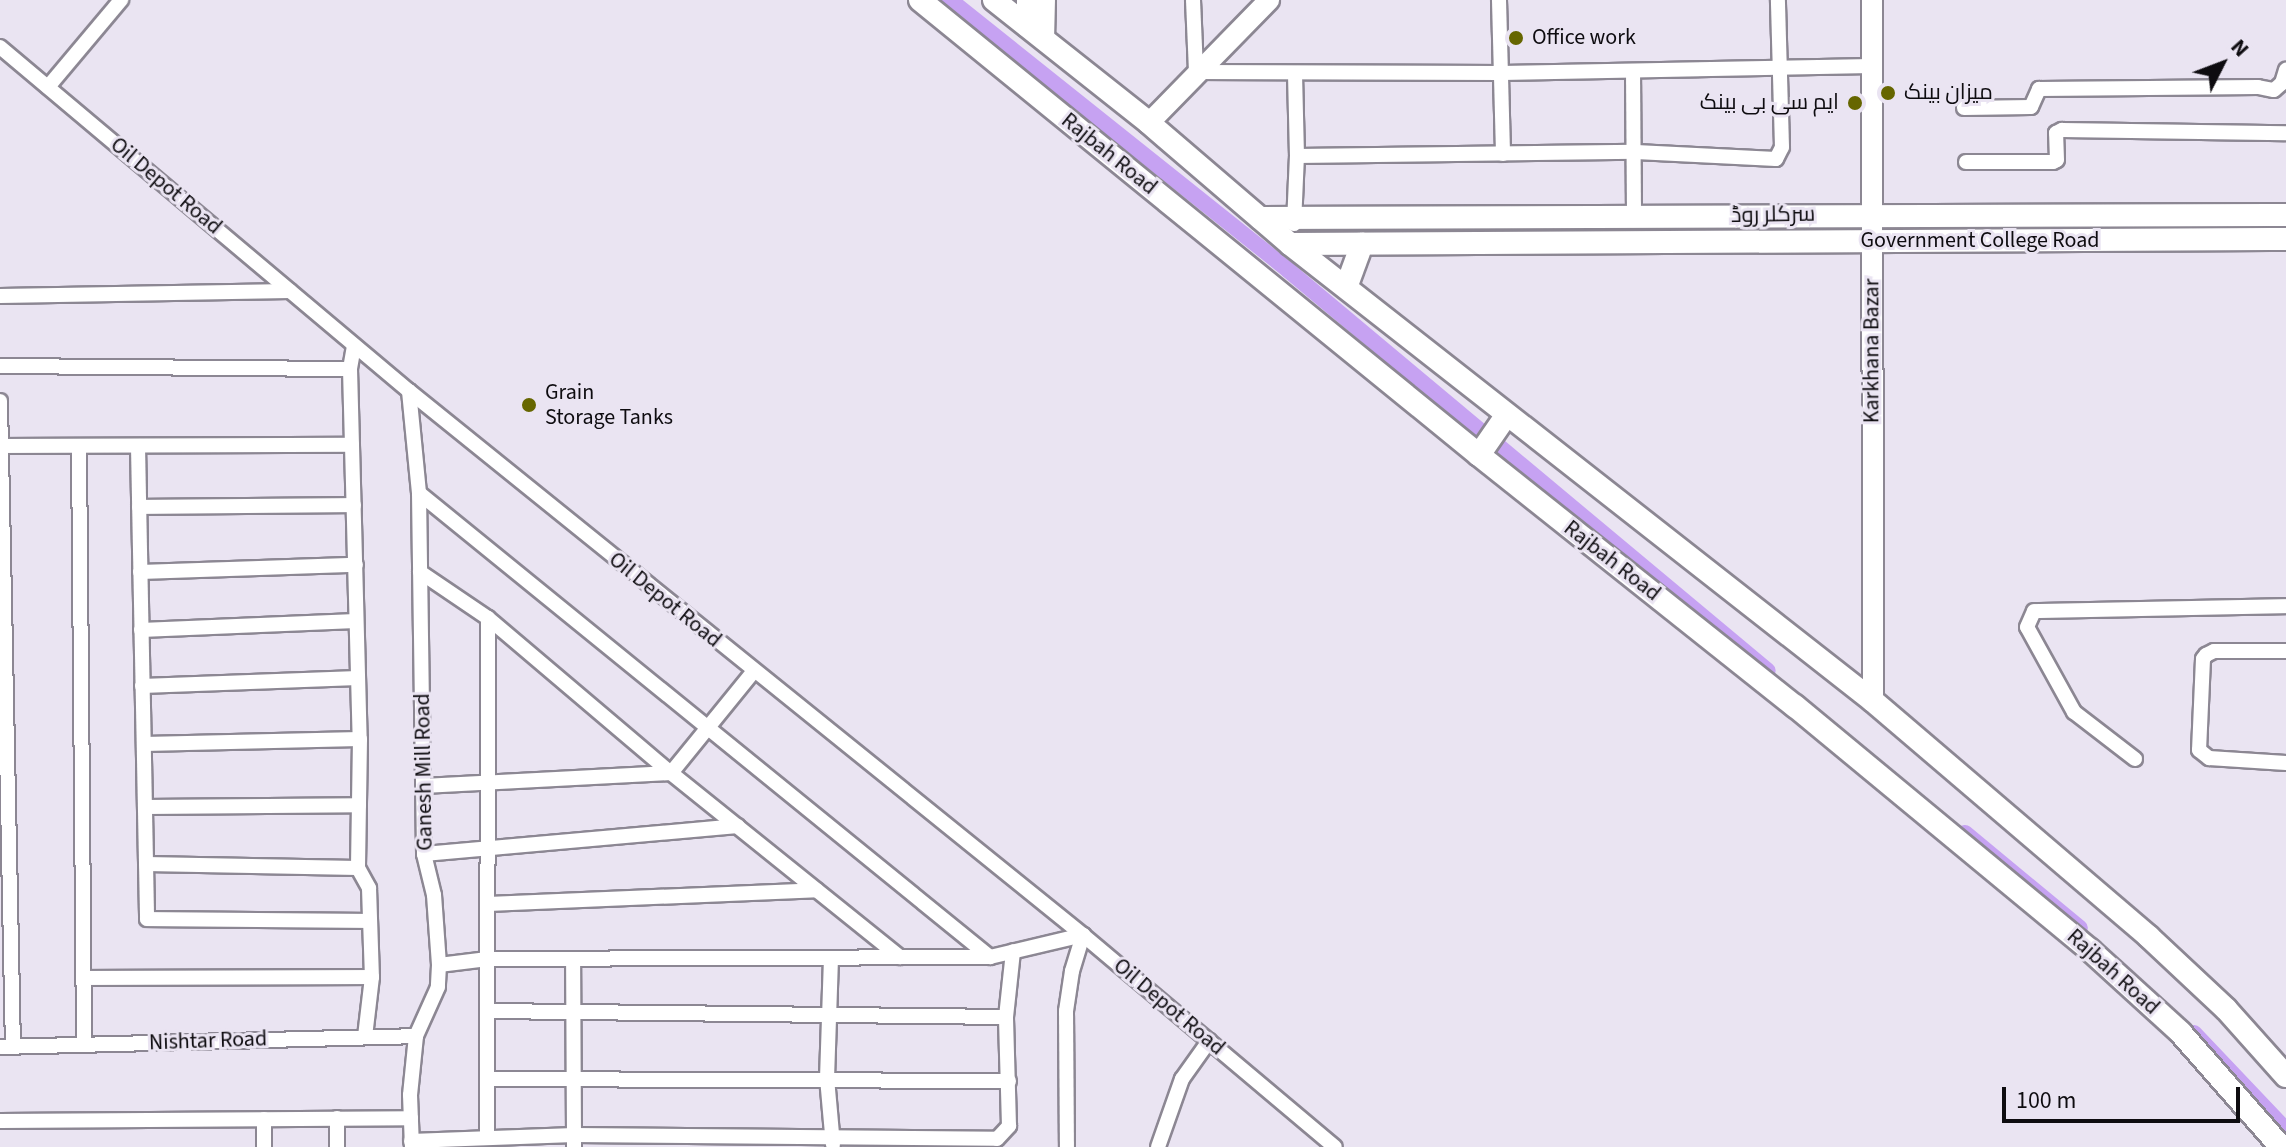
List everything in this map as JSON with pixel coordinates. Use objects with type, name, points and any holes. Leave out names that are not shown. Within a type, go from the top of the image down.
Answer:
[{"type":"main road","name":"Rajbah Road","points":[[920,0],[1795,706],[2090,950],[2180,1032],[2281,1147]]},
{"type":"main road","points":[[994,0],[1149,123],[1290,244],[1347,285],[1504,420],[1873,701],[2148,936],[2226,1009],[2286,1076]]},
{"type":"main road","name":"سرکلر روڈ","points":[[1260,218],[2286,215]]},
{"type":"main road","name":"Government College Road","points":[[1290,244],[2286,239]]},
{"type":"main road","points":[[1347,285],[1362,244]]},
{"type":"main road","points":[[1481,452],[1504,420]]},
{"type":"street","points":[[48,87],[121,0]]},
{"type":"street","points":[[1027,0],[1036,34]]},
{"type":"street","points":[[1036,34],[1045,0]]},
{"type":"street","points":[[1193,0],[1196,72]]},
{"type":"street","points":[[1149,123],[1269,0]]},
{"type":"street","points":[[1499,0],[1503,154]]},
{"type":"street","points":[[1297,156],[1636,152],[1776,159],[1782,147],[1778,0]]},
{"type":"street","name":"Karkhana Bazar","points":[[1872,0],[1873,701]]},
{"type":"street","name":"Oil Depot Road","points":[[0,47],[354,346],[753,672],[1083,935],[1335,1147]]},
{"type":"street","points":[[1196,72],[1295,75],[1872,66]]},
{"type":"street","points":[[1964,108],[2031,107],[2039,89],[2258,87],[2274,90],[2282,83],[2286,70]]},
{"type":"street","points":[[1633,71],[1636,152],[1634,216]]},
{"type":"street","points":[[1290,244],[1295,218],[1297,156],[1295,75]]},
{"type":"street","points":[[1966,162],[2053,162],[2057,160],[2056,133],[2062,130],[2286,133]]},
{"type":"street","points":[[0,296],[290,291]]},
{"type":"street","points":[[354,346],[350,369],[360,739],[358,868],[369,888],[372,977],[365,1037]]},
{"type":"street","points":[[0,366],[350,369]]},
{"type":"street","name":"Ganesh Mill Road","points":[[409,391],[419,493],[424,854],[434,895],[439,965],[438,987],[416,1036],[412,1144]]},
{"type":"street","points":[[0,401],[7,1046]]},
{"type":"street","points":[[2,446],[352,445]]},
{"type":"street","points":[[79,446],[84,1045]]},
{"type":"street","points":[[138,446],[147,919],[368,921]]},
{"type":"street","points":[[419,493],[990,957]]},
{"type":"street","points":[[139,507],[354,505]]},
{"type":"street","points":[[140,572],[356,565]]},
{"type":"street","points":[[420,572],[488,618],[671,773],[900,957]]},
{"type":"street","points":[[2135,759],[2074,712],[2027,627],[2034,611],[2286,606]]},
{"type":"street","points":[[487,1136],[488,618]]},
{"type":"street","points":[[141,630],[356,621]]},
{"type":"street","points":[[2286,651],[2214,651],[2206,655],[2199,750],[2209,758],[2286,763]]},
{"type":"street","points":[[423,786],[671,773],[710,729],[753,672]]},
{"type":"street","points":[[142,686],[358,678]]},
{"type":"street","points":[[144,744],[360,739]]},
{"type":"street","points":[[145,807],[359,805]]},
{"type":"street","points":[[424,854],[738,826]]},
{"type":"street","points":[[146,864],[358,868]]},
{"type":"street","points":[[488,904],[817,890]]},
{"type":"street","points":[[439,965],[488,959],[990,957],[1083,935],[1072,971],[1066,1011],[1067,1147]]},
{"type":"street","points":[[412,1144],[487,1136],[574,1141],[833,1143],[997,1139],[1009,1126],[1006,1017],[1013,951]]},
{"type":"street","points":[[831,958],[827,1078],[833,1143]]},
{"type":"street","points":[[573,959],[574,1141]]},
{"type":"street","points":[[85,978],[372,977]]},
{"type":"street","points":[[487,1011],[1006,1017]]},
{"type":"street","name":"Nishtar Road","points":[[7,1046],[416,1036]]},
{"type":"street","points":[[1158,1147],[1182,1079],[1209,1041]]},
{"type":"street","points":[[487,1079],[1009,1081]]},
{"type":"street","points":[[337,1118],[337,1147]]},
{"type":"street","points":[[0,1121],[411,1118]]},
{"type":"street","points":[[264,1119],[264,1147]]},
{"type":"waterway","points":[[950,0],[1288,270],[1768,671]]},
{"type":"waterway","points":[[1965,833],[2080,928]]},
{"type":"waterway","points":[[2194,1033],[2286,1130]]},
{"type":"place","name":"Office work","points":[[1516,38]]},
{"type":"place","name":"میزان بینک","points":[[1888,93]]},
{"type":"place","name":"ایم سی بی بینک","points":[[1855,103]]},
{"type":"place","name":"Grain Storage Tanks","points":[[529,405]]}]
